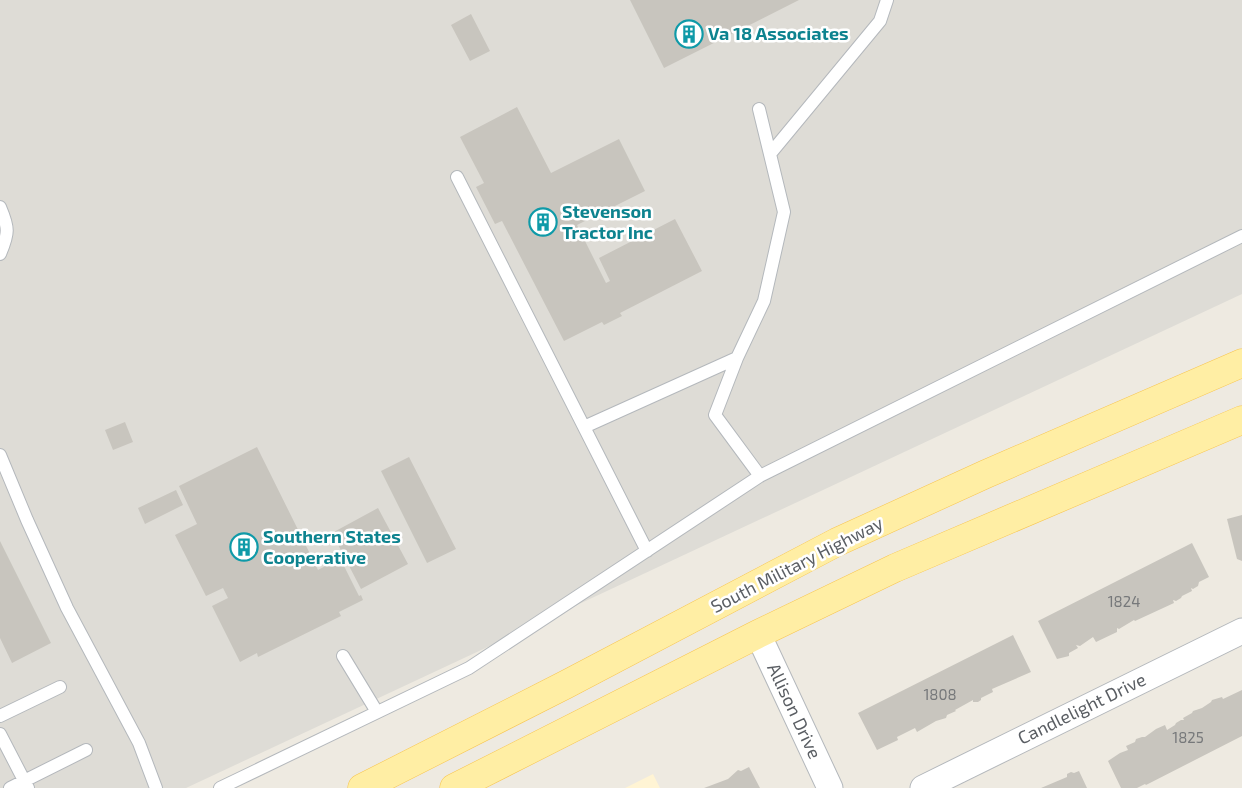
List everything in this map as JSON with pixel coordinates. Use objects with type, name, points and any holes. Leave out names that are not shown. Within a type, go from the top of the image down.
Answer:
[{"type":"main road","name":"South Military Highway","points":[[362,788],[565,685],[837,542],[986,474],[1242,363]]},
{"type":"main road","points":[[454,788],[758,634],[895,568],[1242,420]]},
{"type":"street","name":"Candlelight Drive","points":[[923,788],[1242,631]]},
{"type":"street","name":"Allison Drive","points":[[758,634],[830,788]]},
{"type":"lane","points":[[770,154],[880,21],[887,0]]},
{"type":"lane","points":[[759,109],[784,212],[764,301],[737,358],[715,415],[760,476]]},
{"type":"lane","points":[[457,177],[647,551]]},
{"type":"lane","points":[[0,207],[8,223],[0,254]]},
{"type":"lane","points":[[220,788],[470,668],[760,476],[1242,236]]},
{"type":"lane","points":[[584,427],[737,358]]},
{"type":"lane","points":[[0,455],[63,600],[139,743],[156,788]]},
{"type":"lane","points":[[343,656],[377,712]]},
{"type":"lane","points":[[0,716],[60,687]]},
{"type":"lane","points":[[0,734],[26,784]]},
{"type":"lane","points":[[10,788],[26,784],[86,750]]},
{"type":"shaded area","points":[[0,0],[1242,0],[1242,294],[186,788],[0,788]]},
{"type":"shaded area","points":[[653,774],[660,788],[625,788]]},
{"type":"building","name":"Va 18 Associates","points":[[630,0],[799,0],[664,68]]},
{"type":"building","points":[[471,14],[490,51],[470,61],[451,25]]},
{"type":"building","name":"Stevenson Tractor Inc","points":[[517,107],[551,173],[619,139],[645,191],[577,225],[606,283],[610,281],[599,258],[675,219],[702,271],[620,313],[622,316],[604,325],[602,322],[564,341],[502,221],[495,224],[476,187],[484,183],[460,137]]},
{"type":"building","points":[[125,422],[133,442],[113,450],[105,430]]},
{"type":"building","name":"Southern States Cooperative","points":[[257,447],[318,570],[340,558],[359,596],[361,595],[363,600],[339,612],[341,616],[258,657],[257,653],[240,662],[212,606],[228,598],[223,588],[206,596],[175,535],[197,524],[179,486]]},
{"type":"building","points":[[409,457],[456,549],[427,563],[381,471]]},
{"type":"building","points":[[176,490],[183,505],[145,524],[138,508]]},
{"type":"building","points":[[378,508],[408,564],[361,589],[332,533]]},
{"type":"building","points":[[1242,515],[1242,561],[1237,559],[1227,519]]},
{"type":"building","points":[[0,541],[51,643],[12,663],[0,638]]},
{"type":"building","points":[[1192,543],[1209,577],[1199,582],[1198,586],[1193,589],[1191,588],[1192,591],[1176,601],[1173,600],[1174,603],[1134,620],[1119,629],[1117,628],[1117,632],[1096,642],[1093,637],[1080,646],[1076,645],[1078,648],[1069,653],[1069,656],[1057,659],[1038,621]]},
{"type":"building","points":[[1013,635],[1031,672],[992,689],[993,692],[981,698],[978,702],[973,702],[973,700],[947,715],[946,718],[936,721],[917,732],[915,728],[897,737],[898,740],[877,750],[858,713]]},
{"type":"building","points":[[1242,690],[1242,736],[1146,785],[1137,788],[1121,788],[1108,761],[1128,750],[1126,746],[1165,725],[1167,730],[1212,700],[1222,697],[1223,699]]},
{"type":"building","points":[[749,767],[760,788],[704,788],[728,779],[738,770],[741,771]]},
{"type":"building","points":[[1079,771],[1087,788],[1041,788],[1067,777],[1067,774],[1071,772]]},
{"type":"place","name":"Va 18 Associates","points":[[689,34]]},
{"type":"place","name":"Stevenson Tractor Inc","points":[[543,222]]},
{"type":"place","name":"Southern States Cooperative","points":[[244,547]]}]
